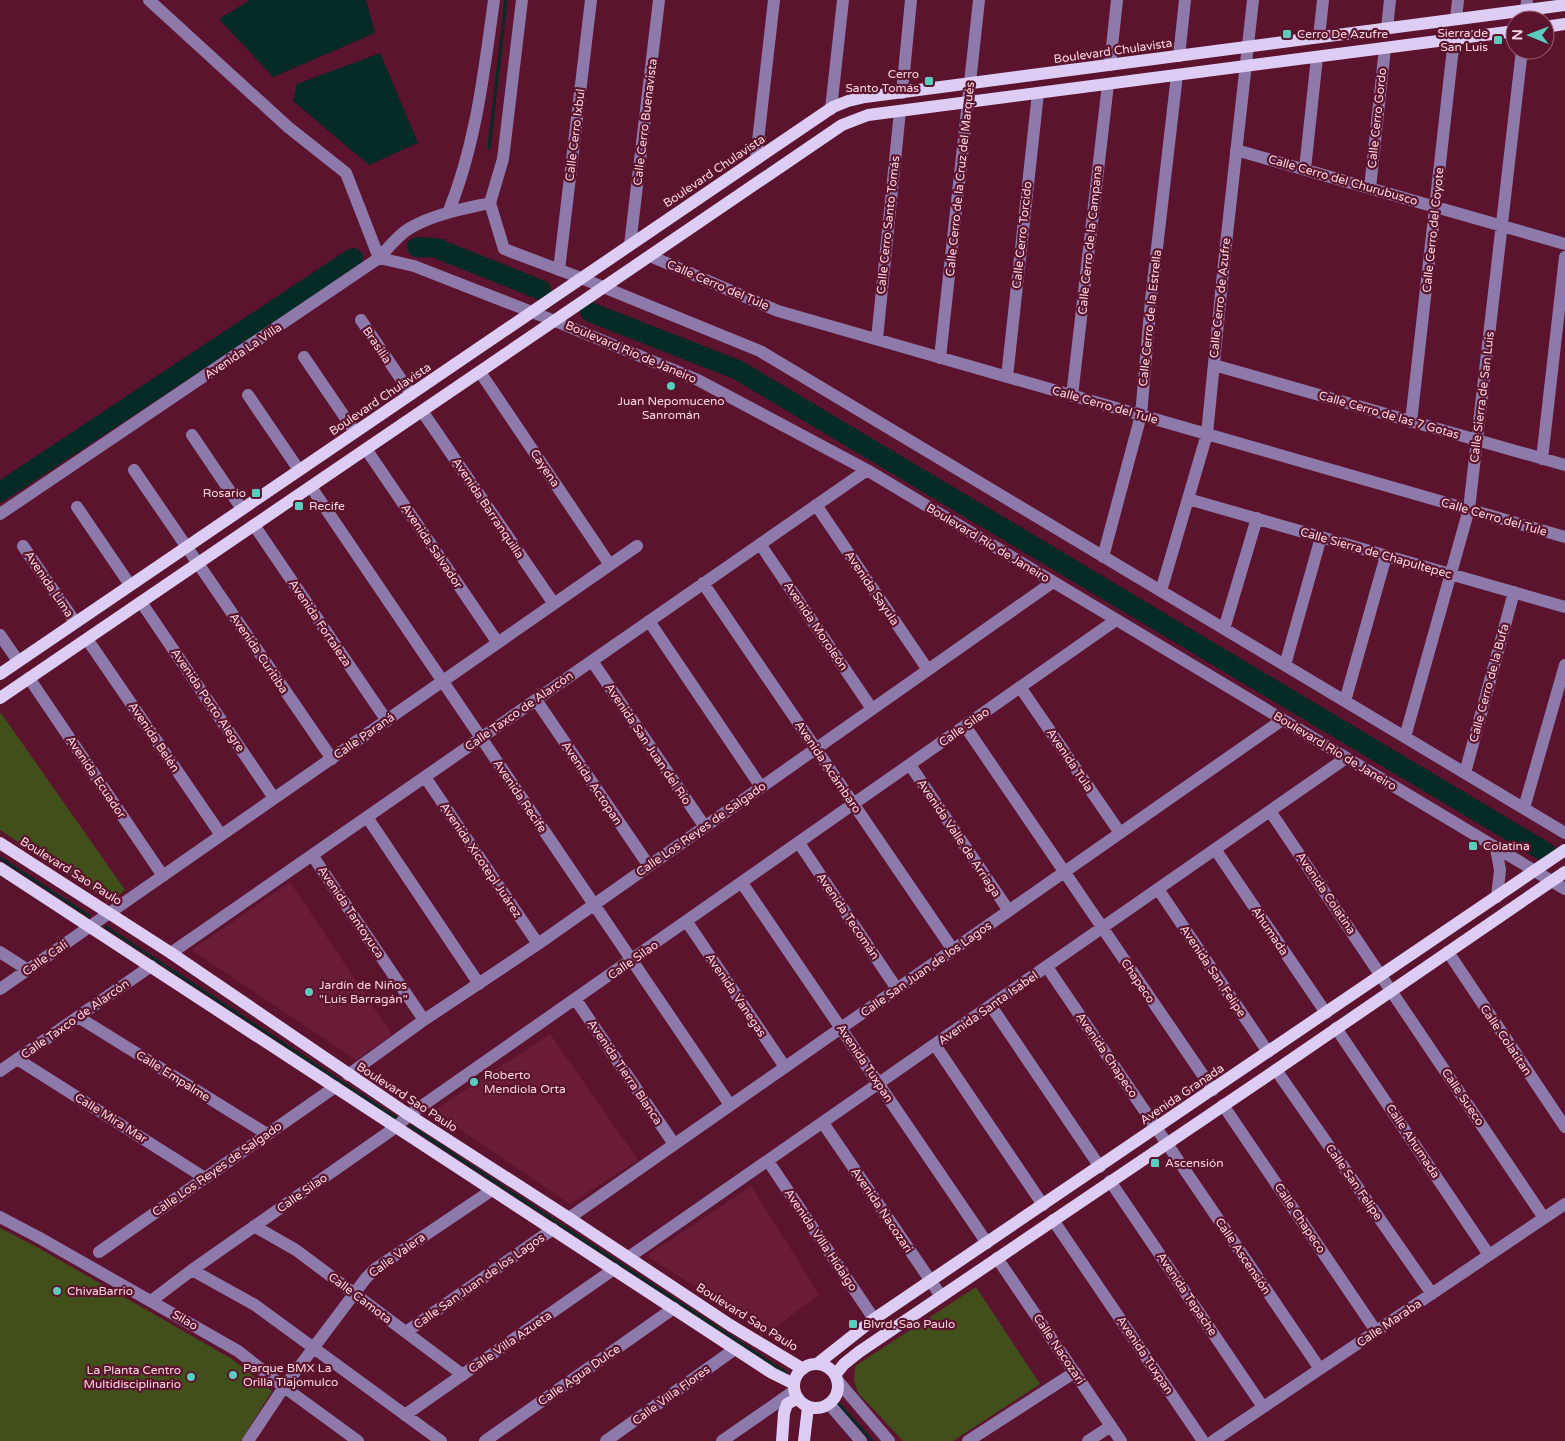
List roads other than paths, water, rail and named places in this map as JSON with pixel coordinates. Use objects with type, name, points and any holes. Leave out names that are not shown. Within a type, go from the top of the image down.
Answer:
[{"type":"main road","name":"Boulevard Chulavista","points":[[1526,10],[1565,5]]},
{"type":"main road","name":"Boulevard Chulavista","points":[[0,674],[756,158],[830,109],[848,101],[902,92],[1505,13]]},
{"type":"main road","points":[[0,698],[842,125],[868,115],[1505,32]]},
{"type":"main road","name":"Boulevard Sao Paulo","points":[[0,843],[110,912],[348,1075],[629,1257],[730,1325],[803,1368]]},
{"type":"main road","name":"Avenida Granada","points":[[817,1364],[874,1319],[1565,850]]},
{"type":"main road","points":[[0,868],[674,1308],[772,1373],[815,1408],[829,1404],[836,1394],[836,1378],[844,1364],[859,1352],[1565,872]]},
{"type":"main road","points":[[804,1441],[796,1378],[803,1368],[817,1364],[824,1366],[836,1378]]},
{"type":"main road","points":[[782,1441],[784,1413],[788,1404],[798,1395]]},
{"type":"street","points":[[149,0],[288,127],[346,173],[379,258]]},
{"type":"street","points":[[448,212],[456,192],[479,104],[494,0]]},
{"type":"street","points":[[522,0],[503,158],[490,203],[504,250],[581,278],[760,351],[1565,833]]},
{"type":"street","name":"Calle Cerro Ixbul","points":[[559,270],[591,0]]},
{"type":"street","name":"Calle Cerro Buenavista","points":[[630,245],[659,0]]},
{"type":"street","points":[[756,158],[774,0]]},
{"type":"street","points":[[830,109],[843,0]]},
{"type":"street","points":[[902,92],[911,0]]},
{"type":"street","name":"Calle Cerro de la Cruz del Marqués","points":[[940,358],[979,0]]},
{"type":"street","points":[[1110,65],[1117,0]]},
{"type":"street","points":[[1179,56],[1185,0]]},
{"type":"street","name":"Calle Cerro de Azufre","points":[[1161,591],[1207,434],[1253,0]]},
{"type":"street","points":[[1319,37],[1324,0]]},
{"type":"street","points":[[1387,28],[1390,0]]},
{"type":"street","points":[[1456,19],[1458,0]]},
{"type":"street","name":"Calle Cerro del Coyote","points":[[1411,422],[1454,39]]},
{"type":"street","name":"Calle Cerro Gordo","points":[[1370,188],[1385,48]]},
{"type":"street","points":[[1304,169],[1317,57]]},
{"type":"street","name":"Calle Sierra de San Luis","points":[[1405,737],[1469,509],[1521,60]]},
{"type":"street","name":"Calle Cerro de la Estrella","points":[[1103,557],[1141,415],[1151,300],[1177,75]]},
{"type":"street","name":"Calle Cerro de la Campana","points":[[1072,396],[1108,84]]},
{"type":"street","name":"Calle Cerro Torcido","points":[[1007,377],[1038,93]]},
{"type":"street","name":"Calle Cerro Santo Tomás","points":[[876,339],[900,111]]},
{"type":"street","name":"Calle Cerro del Churubusco","points":[[1236,150],[1565,244]]},
{"type":"street","name":"Avenida La Villa","points":[[0,514],[379,258],[396,239],[411,228],[448,212],[490,203]]},
{"type":"street","name":"Calle Cerro del Tule","points":[[650,256],[778,311],[1565,537]]},
{"type":"street","points":[[1542,459],[1565,257]]},
{"type":"street","name":"Boulevard Río de Janeiro","points":[[379,258],[414,266],[698,380],[867,470],[1565,889]]},
{"type":"street","name":"Brasilia","points":[[361,320],[411,394]]},
{"type":"street","points":[[304,357],[354,432]]},
{"type":"street","name":"Calle Cerro de las 7 Gotas","points":[[1214,365],[1565,466]]},
{"type":"street","name":"Cayena","points":[[480,372],[610,565]]},
{"type":"street","points":[[248,395],[299,470]]},
{"type":"street","name":"Avenida Barranquilla","points":[[422,411],[554,604]]},
{"type":"street","points":[[192,434],[242,508]]},
{"type":"street","name":"Avenida Salvador","points":[[366,449],[498,643]]},
{"type":"street","name":"Avenida Curitiba","points":[[134,470],[332,758]]},
{"type":"street","name":"Calle Taxco de Alarcón","points":[[171,953],[867,470]]},
{"type":"street","name":"Avenida Recife","points":[[310,487],[730,1105]]},
{"type":"street","name":"Calle Sierra de Chapultepec","points":[[1188,499],[1565,607]]},
{"type":"street","name":"Avenida Sayula","points":[[816,506],[928,670]]},
{"type":"street","points":[[77,508],[130,585]]},
{"type":"street","points":[[1224,629],[1256,518]]},
{"type":"street","name":"Avenida Fortaleza","points":[[254,525],[387,720]]},
{"type":"street","points":[[1285,665],[1321,537]]},
{"type":"street","name":"Avenida Moroleón","points":[[760,544],[872,709]]},
{"type":"street","name":"Avenida Lima","points":[[23,546],[75,622]]},
{"type":"street","name":"Calle Paraná","points":[[90,926],[637,546]]},
{"type":"street","points":[[1344,701],[1386,556]]},
{"type":"street","name":"Calle Los Reyes de Salgado","points":[[348,1075],[424,1020],[594,905],[1053,582]]},
{"type":"street","name":"Avenida Acámbaro","points":[[703,583],[953,950]]},
{"type":"street","name":"Calle Cerro de la Bufa","points":[[1465,773],[1514,592]]},
{"type":"street","name":"Avenida Porto Alegre","points":[[141,602],[274,798]]},
{"type":"street","name":"Calle Silao","points":[[151,1301],[192,1270],[396,1127],[409,1115],[576,1000],[1116,620]]},
{"type":"street","points":[[649,621],[761,788]]},
{"type":"street","points":[[0,635],[18,662]]},
{"type":"street","name":"Avenida Belén","points":[[87,639],[221,835]]},
{"type":"street","name":"Avenida San Juan del Río","points":[[592,661],[705,827]]},
{"type":"street","points":[[1524,808],[1565,665]]},
{"type":"street","name":"Avenida Ecuador","points":[[29,678],[164,876]]},
{"type":"street","name":"Avenida Tula","points":[[1020,687],[1120,833]]},
{"type":"street","name":"Avenida Actopan","points":[[536,700],[649,866]]},
{"type":"street","name":"Calle San Juan de los Lagos","points":[[569,1218],[1282,720]]},
{"type":"street","points":[[965,726],[1064,872]]},
{"type":"street","name":"Avenida Santa Isabel","points":[[629,1257],[1346,758]]},
{"type":"street","name":"Avenida Valle de Arriaga","points":[[910,765],[1009,911]]},
{"type":"street","name":"Avenida Xicotepl Juárez","points":[[425,777],[538,944]]},
{"type":"street","name":"Avenida Colatina","points":[[1270,811],[1381,976]]},
{"type":"street","points":[[367,817],[479,984]]},
{"type":"street","name":"Avenida Tecomán","points":[[798,843],[897,989]]},
{"type":"street","points":[[1496,848],[1500,870],[1497,896]]},
{"type":"street","name":"Ahumada","points":[[1215,849],[1326,1013]]},
{"type":"street","name":"Avenida Tantoyuca","points":[[312,855],[424,1020]]},
{"type":"street","name":"Chapeco","points":[[1064,872],[1212,1090]]},
{"type":"street","name":"Avenida Tuxpan","points":[[742,883],[987,1243]]},
{"type":"street","name":"Avenida San Felipe","points":[[1158,889],[1268,1052]]},
{"type":"street","name":"Avenida Vanegas","points":[[687,922],[785,1067]]},
{"type":"street","name":"Calle Cali","points":[[0,989],[90,926]]},
{"type":"street","points":[[0,952],[28,970]]},
{"type":"street","name":"Calle Colatitan","points":[[1448,952],[1565,1127]]},
{"type":"street","name":"Calle Taxco de Alarcón","points":[[0,1071],[151,966]]},
{"type":"street","name":"Avenida Chapeco","points":[[1047,967],[1167,1143]]},
{"type":"street","name":"Calle Sueco","points":[[1381,976],[1544,1218]]},
{"type":"street","name":"Avenida Tierra Blanca","points":[[576,1000],[674,1144]]},
{"type":"street","points":[[991,1006],[1100,1166]]},
{"type":"street","name":"Calle Empalme","points":[[78,1017],[267,1134]]},
{"type":"street","name":"Calle Ahumada","points":[[1336,1028],[1490,1255]]},
{"type":"street","points":[[935,1045],[1043,1205]]},
{"type":"street","name":"Calle Mira Mar","points":[[17,1059],[205,1178]]},
{"type":"street","name":"Calle San Felipe","points":[[1276,1070],[1432,1294]]},
{"type":"street","name":"Calle Los Reyes de Salgado","points":[[99,1252],[335,1087]]},
{"type":"street","name":"Calle Chapeco","points":[[1223,1105],[1376,1331]]},
{"type":"street","name":"Avenida Nacozari","points":[[823,1123],[941,1296]]},
{"type":"street","name":"Calle Ascensión","points":[[1167,1143],[1320,1369]]},
{"type":"street","name":"Avenida Villa Hidalgo","points":[[768,1162],[874,1319]]},
{"type":"street","name":"Avenida Tepache","points":[[1110,1181],[1263,1407]]},
{"type":"street","name":"Calle Valera","points":[[248,1441],[284,1387],[375,1269],[492,1190]]},
{"type":"street","name":"Calle Maraba","points":[[1213,1441],[1565,1204]]},
{"type":"street","name":"Silao","points":[[0,1217],[238,1351],[358,1441]]},
{"type":"street","name":"Avenida Tuxpan","points":[[1053,1220],[1203,1441]]},
{"type":"street","name":"Calle Camota","points":[[254,1226],[296,1250],[463,1375]]},
{"type":"street","name":"Calle San Juan de los Lagos","points":[[406,1332],[553,1230]]},
{"type":"street","name":"Calle Nacozari","points":[[997,1258],[1121,1441]]},
{"type":"street","name":"Calle Villa Azueta","points":[[406,1415],[614,1269]]},
{"type":"street","points":[[192,1270],[255,1304],[442,1441]]},
{"type":"street","name":"Calle Agua Dulce","points":[[485,1441],[674,1308]]},
{"type":"street","name":"Calle Villa Flores","points":[[606,1441],[735,1349]]},
{"type":"street","points":[[968,1441],[1075,1372]]},
{"type":"street","points":[[836,1378],[889,1441]]},
{"type":"street","points":[[722,1441],[798,1395]]},
{"type":"street","points":[[829,1404],[861,1441]]},
{"type":"street","points":[[1088,1441],[1111,1426]]},
{"type":"waterway","points":[[489,148],[506,0]]},
{"type":"waterway","points":[[436,248],[444,240]]},
{"type":"waterway","points":[[417,247],[436,248],[541,290]]},
{"type":"waterway","points":[[0,492],[353,258]]},
{"type":"waterway","points":[[590,312],[738,370],[1547,853]]},
{"type":"waterway","points":[[0,858],[89,916]]},
{"type":"waterway","points":[[106,927],[396,1118]]},
{"type":"waterway","points":[[410,1126],[786,1373]]},
{"type":"waterway","points":[[838,1403],[872,1441]]},
{"type":"place","name":"Cerro De Azufre","points":[[1287,34]]},
{"type":"place","name":"Sierra de San Luis","points":[[1498,40]]},
{"type":"place","name":"Cerro Santo Tomás","points":[[929,81]]},
{"type":"place","name":"Juan Nepomuceno Sanromán","points":[[671,386]]},
{"type":"place","name":"Rosario","points":[[256,493]]},
{"type":"place","name":"Recife","points":[[299,506]]},
{"type":"place","name":"Colatina","points":[[1473,846]]},
{"type":"place","name":"Jardín de Niños \"Luis Barragán\"","points":[[309,992]]},
{"type":"place","name":"Roberto Mendiola Orta","points":[[474,1082]]},
{"type":"place","name":"Ascensión","points":[[1155,1163]]},
{"type":"place","name":"ChivaBarrio","points":[[57,1291]]},
{"type":"place","name":"Blvrd. Sao Paulo","points":[[853,1324]]},
{"type":"place","name":"Parque BMX La Orilla Tlajomulco","points":[[233,1375]]},
{"type":"place","name":"La Planta Centro Multidisciplinario","points":[[191,1377]]}]
